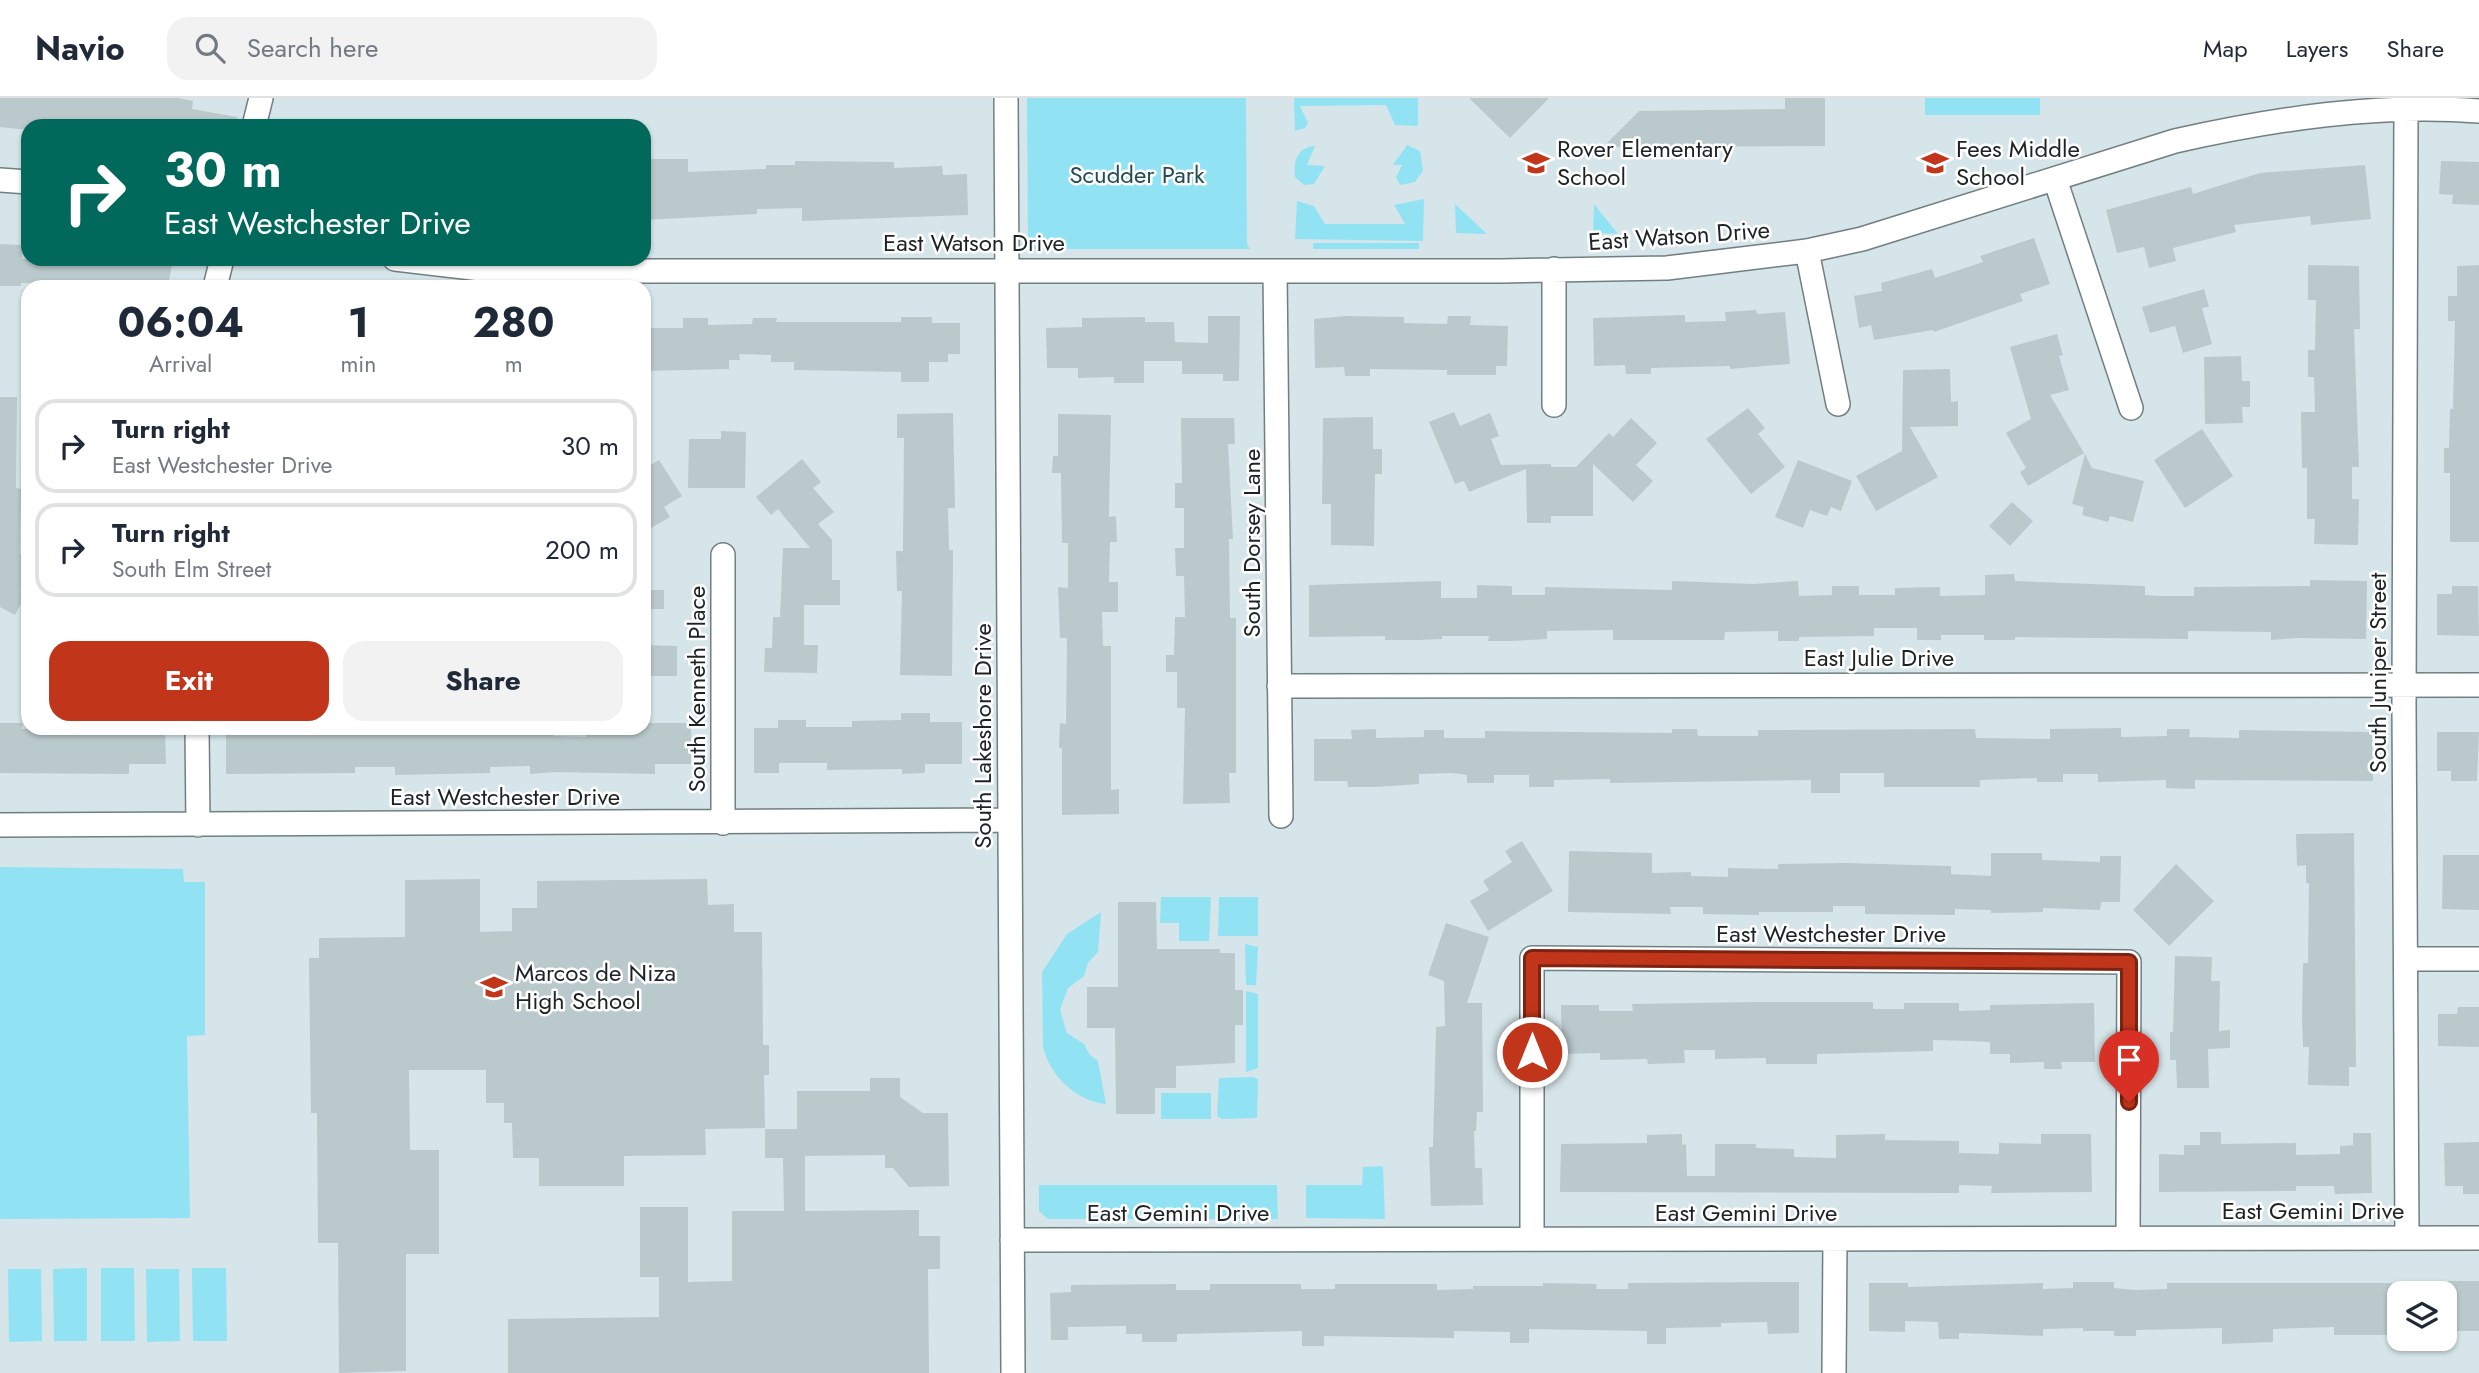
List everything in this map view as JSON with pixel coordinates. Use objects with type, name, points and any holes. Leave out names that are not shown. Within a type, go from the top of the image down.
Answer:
[{"type":"street","points":[[256,119],[261,98]]},
{"type":"street","name":"South Lakeshore Drive","points":[[1006,98],[1013,1373]]},
{"type":"street","name":"East Watson Drive","points":[[455,266],[498,271],[1667,268],[1807,251],[1862,239],[2210,134],[2290,119],[2406,109],[2479,111]]},
{"type":"street","name":"South Juniper Street","points":[[2406,109],[2404,685],[2407,1237]]},
{"type":"street","points":[[2054,179],[2131,408]]},
{"type":"street","points":[[0,180],[21,182]]},
{"type":"street","points":[[1807,251],[1838,404]]},
{"type":"street","points":[[1554,269],[1554,405]]},
{"type":"street","name":"South Dorsey Lane","points":[[1275,271],[1281,816]]},
{"type":"street","name":"South Kenneth Place","points":[[723,555],[723,823]]},
{"type":"street","name":"East Julie Drive","points":[[1279,685],[2479,685]]},
{"type":"street","points":[[197,735],[198,825]]},
{"type":"street","name":"East Westchester Drive","points":[[0,825],[1010,820]]},
{"type":"street","name":"East Westchester Drive","points":[[1532,1237],[1532,958],[2129,962],[2128,1238]]},
{"type":"street","points":[[2406,959],[2479,959]]},
{"type":"street","name":"East Gemini Drive","points":[[1012,1240],[1532,1237],[1835,1240],[2479,1238]]},
{"type":"street","points":[[1834,1373],[1835,1240]]},
{"type":"green space","name":"Scudder Park","points":[[1027,98],[1246,98],[1247,244],[1250,249],[1033,249],[1028,236]]},
{"type":"green space","points":[[1294,98],[1418,98],[1418,126],[1395,125],[1386,105],[1300,106],[1308,123],[1305,128],[1295,131]]},
{"type":"green space","points":[[1925,98],[2040,98],[2040,115],[1925,115]]},
{"type":"green space","points":[[1407,145],[1420,151],[1423,171],[1415,182],[1400,185],[1396,177],[1402,165],[1393,165]]},
{"type":"green space","points":[[1315,146],[1307,165],[1325,166],[1314,184],[1304,185],[1295,177],[1296,161],[1300,152]]},
{"type":"green space","points":[[1424,199],[1423,241],[1295,239],[1297,201],[1314,206],[1325,224],[1405,224],[1394,205]]},
{"type":"green space","points":[[1455,204],[1487,234],[1456,233]]},
{"type":"green space","points":[[1594,204],[1618,234],[1593,233]]},
{"type":"green space","points":[[1313,243],[1419,243],[1419,249],[1313,249]]},
{"type":"green space","points":[[0,867],[183,869],[184,882],[205,882],[205,1035],[187,1036],[190,1218],[0,1219]]},
{"type":"green space","points":[[1161,897],[1211,897],[1209,941],[1179,941],[1179,923],[1160,923]]},
{"type":"green space","points":[[1219,897],[1258,897],[1258,936],[1218,936]]},
{"type":"green space","points":[[1101,912],[1098,952],[1088,963],[1084,976],[1068,988],[1060,1010],[1067,1033],[1084,1044],[1090,1055],[1098,1061],[1106,1104],[1085,1098],[1066,1085],[1051,1067],[1043,1046],[1042,972],[1067,934]]},
{"type":"green space","points":[[1245,944],[1258,947],[1256,985],[1246,985]]},
{"type":"green space","points":[[1246,991],[1258,994],[1258,1068],[1246,1072]]},
{"type":"green space","points":[[1219,1078],[1258,1079],[1257,1118],[1222,1119],[1217,1116]]},
{"type":"green space","points":[[1161,1093],[1211,1093],[1211,1119],[1161,1119]]},
{"type":"green space","points":[[1383,1166],[1385,1219],[1306,1218],[1306,1185],[1362,1185],[1363,1167]]},
{"type":"green space","points":[[1039,1185],[1277,1185],[1278,1219],[1048,1219],[1039,1211]]},
{"type":"green space","points":[[87,1268],[87,1341],[54,1341],[53,1269]]},
{"type":"green space","points":[[101,1268],[134,1268],[135,1341],[101,1341]]},
{"type":"green space","points":[[192,1268],[226,1268],[227,1341],[193,1341]]},
{"type":"green space","points":[[8,1269],[41,1269],[42,1341],[9,1342]]},
{"type":"green space","points":[[146,1269],[179,1269],[180,1341],[147,1342]]},
{"type":"building","points":[[0,98],[178,98],[193,101],[192,109],[237,117],[21,119],[21,129],[0,127]]},
{"type":"building","points":[[1469,98],[1549,98],[1510,138]]},
{"type":"building","points":[[1785,98],[1825,98],[1825,146],[1603,147],[1639,111],[1785,109]]},
{"type":"building","points":[[651,159],[688,159],[688,172],[766,169],[766,165],[795,165],[795,161],[894,162],[894,168],[942,166],[943,175],[967,174],[968,215],[802,221],[802,208],[757,209],[757,214],[651,220]]},
{"type":"building","points":[[2441,161],[2479,162],[2479,205],[2452,204],[2453,195],[2439,194]]},
{"type":"building","points":[[2365,165],[2371,219],[2311,225],[2310,216],[2234,225],[2236,232],[2173,248],[2176,261],[2149,268],[2144,247],[2117,253],[2106,210],[2191,187],[2193,194],[2260,173]]},
{"type":"building","points":[[2034,238],[2050,284],[2020,294],[2023,301],[1934,332],[1933,330],[1874,340],[1871,325],[1859,328],[1854,296],[1882,291],[1881,283],[1932,269],[1935,278],[1983,262],[1980,256]]},
{"type":"building","points":[[0,244],[21,245],[21,266],[172,266],[169,280],[21,280],[21,286],[0,286]]},
{"type":"building","points":[[2308,265],[2359,266],[2360,329],[2354,329],[2359,467],[2352,467],[2352,499],[2359,499],[2358,545],[2314,544],[2315,519],[2307,519],[2307,468],[2302,468],[2301,412],[2315,412],[2314,377],[2308,377],[2308,350],[2315,350],[2316,300],[2308,300]]},
{"type":"building","points":[[2479,265],[2479,542],[2450,542],[2450,473],[2444,473],[2444,448],[2449,448],[2450,409],[2453,409],[2455,321],[2448,321],[2448,296],[2457,296],[2457,266]]},
{"type":"building","points":[[2204,289],[2209,307],[2202,308],[2212,344],[2183,353],[2175,326],[2150,333],[2142,307]]},
{"type":"building","points":[[1756,310],[1757,314],[1785,312],[1790,364],[1730,369],[1730,366],[1651,368],[1651,374],[1626,374],[1625,365],[1594,366],[1593,318],[1685,315],[1685,322],[1726,321],[1725,312]]},
{"type":"building","points":[[1208,316],[1240,316],[1239,381],[1223,381],[1223,374],[1182,374],[1182,361],[1144,361],[1144,383],[1114,383],[1114,377],[1078,378],[1078,368],[1047,368],[1046,328],[1082,327],[1082,318],[1145,317],[1145,322],[1174,322],[1175,342],[1208,343]]},
{"type":"building","points":[[1345,316],[1404,317],[1404,323],[1447,324],[1448,316],[1471,316],[1470,325],[1508,326],[1507,366],[1496,366],[1496,375],[1447,375],[1447,370],[1370,369],[1370,376],[1345,376],[1344,367],[1315,368],[1314,319]]},
{"type":"building","points":[[901,317],[932,317],[932,323],[960,323],[960,354],[948,354],[948,362],[929,362],[929,382],[901,382],[901,372],[794,370],[794,362],[771,362],[771,355],[739,354],[740,360],[729,360],[729,369],[651,371],[651,328],[683,328],[683,318],[708,318],[708,325],[752,324],[753,318],[777,318],[776,322],[901,322]]},
{"type":"building","points":[[2057,334],[2063,355],[2059,356],[2069,390],[2050,395],[2084,453],[2028,486],[2020,472],[2026,468],[2006,433],[2031,419],[2010,347]]},
{"type":"building","points":[[2241,356],[2242,381],[2250,381],[2250,407],[2242,407],[2243,423],[2205,424],[2204,357]]},
{"type":"building","points":[[1950,369],[1951,402],[1958,401],[1958,426],[1910,427],[1938,477],[1876,511],[1856,476],[1902,451],[1903,370]]},
{"type":"building","points":[[0,397],[17,397],[16,488],[21,489],[21,604],[15,615],[0,607]]},
{"type":"building","points":[[1748,408],[1765,428],[1758,434],[1785,467],[1751,494],[1706,439]]},
{"type":"building","points":[[1454,412],[1460,426],[1490,413],[1499,436],[1491,439],[1501,465],[1551,464],[1551,467],[1576,467],[1609,433],[1613,437],[1631,418],[1657,443],[1636,465],[1653,481],[1633,502],[1593,464],[1593,516],[1551,516],[1551,523],[1527,523],[1526,469],[1469,492],[1464,481],[1455,484],[1429,422]]},
{"type":"building","points":[[953,413],[955,508],[948,508],[949,550],[953,550],[952,676],[900,675],[902,591],[897,591],[896,551],[903,551],[904,438],[897,438],[897,414]]},
{"type":"building","points":[[1058,414],[1111,415],[1109,517],[1116,516],[1117,542],[1110,542],[1109,582],[1118,582],[1118,612],[1102,612],[1103,646],[1111,646],[1111,790],[1119,789],[1119,814],[1062,815],[1062,748],[1059,748],[1060,723],[1066,724],[1067,638],[1060,638],[1058,587],[1068,588],[1068,543],[1062,543],[1061,473],[1052,473],[1053,456],[1058,456]]},
{"type":"building","points":[[1373,417],[1373,449],[1382,449],[1382,474],[1375,474],[1374,546],[1331,545],[1331,504],[1322,504],[1323,418]]},
{"type":"building","points":[[1181,418],[1234,418],[1235,444],[1228,444],[1233,539],[1229,539],[1230,618],[1236,618],[1236,773],[1229,773],[1230,803],[1183,804],[1185,708],[1177,708],[1177,672],[1166,672],[1166,655],[1174,655],[1175,617],[1185,617],[1184,576],[1176,576],[1175,548],[1184,548],[1184,508],[1175,508],[1175,483],[1182,483]]},
{"type":"building","points":[[2202,429],[2233,476],[2185,508],[2154,460]]},
{"type":"building","points":[[721,431],[746,432],[745,488],[688,488],[689,439],[721,439]]},
{"type":"building","points":[[2085,454],[2092,468],[2144,481],[2133,522],[2110,516],[2108,522],[2082,515],[2084,507],[2072,504]]},
{"type":"building","points":[[802,459],[821,482],[813,488],[834,512],[818,524],[832,540],[832,580],[840,580],[840,605],[804,605],[804,645],[818,645],[817,673],[764,672],[765,648],[772,648],[773,617],[780,617],[783,548],[810,548],[778,509],[771,515],[756,497]]},
{"type":"building","points":[[659,460],[682,496],[664,507],[670,517],[651,528],[651,465]]},
{"type":"building","points":[[1798,460],[1852,481],[1841,511],[1831,507],[1827,516],[1810,510],[1803,528],[1775,517]]},
{"type":"building","points":[[2012,502],[2033,521],[2010,546],[1989,526]]},
{"type":"building","points":[[2014,574],[2015,581],[2145,586],[2145,595],[2161,596],[2194,596],[2194,587],[2310,586],[2310,580],[2367,581],[2366,639],[2271,640],[2271,632],[2188,631],[2188,639],[2015,637],[2015,640],[1984,640],[1984,635],[1941,635],[1941,640],[1917,640],[1917,628],[1874,628],[1874,636],[1799,637],[1799,641],[1778,641],[1778,631],[1725,632],[1724,640],[1613,640],[1613,630],[1547,631],[1547,639],[1511,641],[1488,641],[1489,636],[1442,636],[1442,639],[1417,640],[1385,640],[1385,636],[1309,637],[1309,585],[1441,581],[1441,598],[1477,598],[1477,585],[1512,586],[1512,595],[1545,595],[1545,587],[1672,590],[1672,581],[1753,584],[1798,581],[1799,596],[1832,595],[1832,586],[1859,586],[1859,595],[1895,595],[1895,588],[1940,587],[1940,596],[1985,595],[1985,575]]},
{"type":"building","points":[[2452,586],[2478,586],[2479,636],[2437,635],[2437,594],[2452,594]]},
{"type":"building","points":[[651,590],[664,590],[664,609],[651,609]]},
{"type":"building","points":[[651,645],[677,646],[677,676],[651,676]]},
{"type":"building","points":[[901,713],[930,713],[930,722],[962,722],[962,764],[925,764],[925,773],[902,774],[902,769],[827,770],[827,763],[779,763],[779,773],[754,773],[754,728],[778,728],[778,720],[806,720],[806,727],[852,727],[852,721],[901,720]]},
{"type":"building","points":[[0,723],[21,723],[21,735],[165,735],[166,764],[129,764],[129,774],[0,773]]},
{"type":"building","points":[[651,723],[691,723],[691,764],[655,764],[655,774],[530,774],[530,766],[490,767],[490,773],[395,775],[395,767],[355,767],[355,773],[226,774],[226,735],[651,735]]},
{"type":"building","points":[[2121,728],[2121,737],[2167,736],[2167,729],[2190,729],[2189,737],[2239,738],[2239,730],[2372,732],[2373,781],[2195,780],[2195,789],[2166,788],[2166,780],[2098,782],[2098,774],[2063,774],[2063,782],[2037,782],[2037,778],[1980,780],[1980,787],[1884,787],[1884,773],[1840,773],[1840,793],[1811,793],[1811,780],[1610,783],[1610,779],[1554,780],[1554,787],[1529,787],[1529,775],[1494,775],[1494,783],[1467,783],[1467,775],[1452,773],[1419,774],[1419,784],[1376,787],[1348,787],[1347,781],[1314,781],[1314,739],[1352,739],[1351,730],[1376,729],[1376,738],[1424,737],[1424,730],[1444,730],[1444,738],[1485,738],[1485,731],[1672,733],[1672,729],[1697,729],[1698,736],[1758,736],[1758,730],[1975,729],[1976,738],[2050,739],[2050,729]]},
{"type":"building","points":[[2437,732],[2479,732],[2477,781],[2451,781],[2451,771],[2437,771]]},
{"type":"building","points":[[2354,833],[2356,1067],[2349,1067],[2349,1086],[2308,1085],[2309,1047],[2303,1047],[2302,1018],[2303,963],[2308,963],[2309,883],[2306,883],[2306,865],[2297,866],[2296,834]]},
{"type":"building","points":[[1522,841],[1553,891],[1488,931],[1470,901],[1489,890],[1483,881],[1512,862],[1505,851]]},
{"type":"building","points":[[1569,851],[1652,853],[1652,873],[1691,872],[1691,876],[1728,877],[1728,868],[1778,869],[1778,864],[1845,863],[1951,866],[1951,874],[1991,876],[1991,853],[2042,853],[2042,860],[2100,862],[2100,856],[2121,856],[2120,902],[2101,902],[2100,910],[2043,908],[2043,912],[1991,913],[1991,910],[1955,909],[1955,915],[1865,914],[1865,906],[1833,906],[1833,912],[1759,912],[1759,915],[1703,914],[1703,907],[1670,907],[1671,914],[1568,912]]},
{"type":"building","points":[[2443,855],[2479,855],[2479,910],[2442,909]]},
{"type":"building","points":[[2176,864],[2214,901],[2169,946],[2133,910]]},
{"type":"building","points":[[480,879],[480,932],[512,931],[512,908],[537,908],[537,881],[707,879],[708,905],[734,904],[734,932],[762,932],[763,1045],[769,1045],[769,1075],[764,1075],[765,1128],[705,1129],[706,1155],[624,1156],[624,1186],[539,1186],[539,1158],[513,1158],[512,1123],[504,1123],[504,1103],[486,1103],[486,1070],[409,1070],[410,1150],[439,1150],[439,1254],[406,1254],[406,1371],[339,1373],[338,1243],[318,1243],[317,1113],[311,1113],[309,958],[319,958],[319,938],[405,937],[405,880]]},
{"type":"building","points":[[1118,902],[1156,902],[1157,949],[1220,949],[1220,953],[1235,953],[1235,990],[1243,990],[1243,1025],[1235,1025],[1235,1063],[1176,1066],[1176,1088],[1155,1088],[1155,1114],[1116,1114],[1115,1028],[1087,1028],[1087,987],[1118,987]]},
{"type":"building","points":[[1446,923],[1489,937],[1467,1003],[1482,1003],[1483,1112],[1477,1112],[1474,1131],[1475,1168],[1482,1168],[1483,1205],[1431,1206],[1429,1147],[1433,1147],[1436,1027],[1445,1026],[1444,981],[1428,975]]},
{"type":"building","points":[[2175,956],[2212,957],[2211,981],[2220,981],[2219,1031],[2230,1030],[2230,1048],[2208,1049],[2209,1088],[2177,1088],[2176,1060],[2170,1060]]},
{"type":"building","points":[[1873,1002],[1873,1009],[1904,1009],[1904,1003],[1959,1003],[1959,1011],[1990,1010],[1990,1005],[2094,1003],[2095,1062],[2061,1062],[2062,1069],[2044,1069],[2044,1062],[2010,1063],[2010,1054],[1990,1054],[1990,1042],[1933,1040],[1933,1051],[1817,1054],[1817,1064],[1766,1064],[1766,1058],[1715,1059],[1715,1050],[1684,1050],[1685,1063],[1648,1064],[1647,1059],[1600,1060],[1600,1053],[1562,1054],[1561,1005],[1599,1005],[1599,1011],[1633,1011],[1632,1004]]},
{"type":"building","points":[[2458,1007],[2479,1007],[2479,1047],[2438,1046],[2438,1014],[2457,1014]]},
{"type":"building","points":[[870,1078],[900,1078],[900,1097],[923,1113],[948,1113],[949,1186],[909,1187],[893,1168],[885,1168],[885,1155],[805,1156],[805,1211],[919,1210],[919,1236],[940,1236],[940,1269],[928,1269],[929,1373],[508,1373],[508,1319],[659,1317],[659,1277],[640,1277],[640,1207],[688,1207],[688,1282],[732,1281],[732,1211],[784,1211],[783,1158],[765,1158],[765,1129],[797,1129],[797,1091],[870,1091]]},
{"type":"building","points":[[2200,1132],[2221,1132],[2221,1144],[2296,1143],[2296,1155],[2340,1154],[2340,1146],[2353,1145],[2353,1133],[2371,1133],[2372,1193],[2335,1194],[2334,1186],[2296,1186],[2296,1191],[2159,1192],[2159,1154],[2184,1155],[2184,1145],[2200,1145]]},
{"type":"building","points":[[1682,1134],[1682,1145],[1686,1144],[1687,1176],[1715,1176],[1715,1144],[1756,1144],[1756,1148],[1794,1149],[1794,1157],[1836,1158],[1836,1135],[1885,1134],[1885,1140],[1959,1141],[1959,1153],[1999,1154],[1999,1143],[2041,1144],[2041,1134],[2091,1134],[2092,1192],[1991,1193],[1992,1186],[1959,1185],[1959,1193],[1560,1192],[1561,1144],[1647,1143],[1647,1135]]},
{"type":"building","points":[[2479,1142],[2479,1194],[2463,1194],[2463,1186],[2445,1186],[2444,1143]]},
{"type":"building","points":[[2457,1281],[2479,1281],[2479,1331],[2457,1331]]},
{"type":"building","points":[[1799,1282],[1799,1333],[1768,1334],[1767,1322],[1721,1323],[1721,1327],[1666,1328],[1666,1344],[1647,1344],[1647,1331],[1529,1329],[1529,1343],[1510,1343],[1510,1332],[1454,1331],[1454,1338],[1324,1336],[1324,1346],[1302,1346],[1302,1331],[1177,1334],[1177,1342],[1142,1342],[1142,1334],[1126,1334],[1126,1326],[1068,1327],[1068,1340],[1051,1340],[1050,1293],[1071,1292],[1071,1285],[1176,1284],[1176,1290],[1210,1290],[1210,1284],[1301,1284],[1301,1289],[1335,1289],[1335,1284],[1437,1284],[1437,1290],[1473,1289],[1473,1286],[1543,1286],[1543,1283],[1597,1284],[1596,1289],[1628,1289],[1628,1283]]},
{"type":"building","points":[[2073,1282],[2114,1282],[2114,1288],[2136,1290],[2167,1289],[2167,1283],[2387,1283],[2387,1335],[2334,1335],[2334,1327],[2273,1329],[2273,1342],[2222,1344],[2222,1328],[2136,1330],[2136,1336],[2114,1336],[2114,1331],[2083,1331],[2083,1328],[2043,1329],[2043,1336],[1959,1333],[1959,1339],[1939,1339],[1938,1322],[1905,1321],[1905,1332],[1869,1331],[1869,1283],[1908,1283],[1908,1287],[2043,1283],[2043,1289],[2073,1288]]},
{"type":"place","name":"Rover Elementary School","points":[[1536,163]]},
{"type":"place","name":"Fees Middle School","points":[[1935,163]]},
{"type":"place","name":"Marcos de Niza High School","points":[[494,987]]},
{"type":"route","points":[[1532,1052],[1532,958],[2129,962],[2129,1102]]}]
